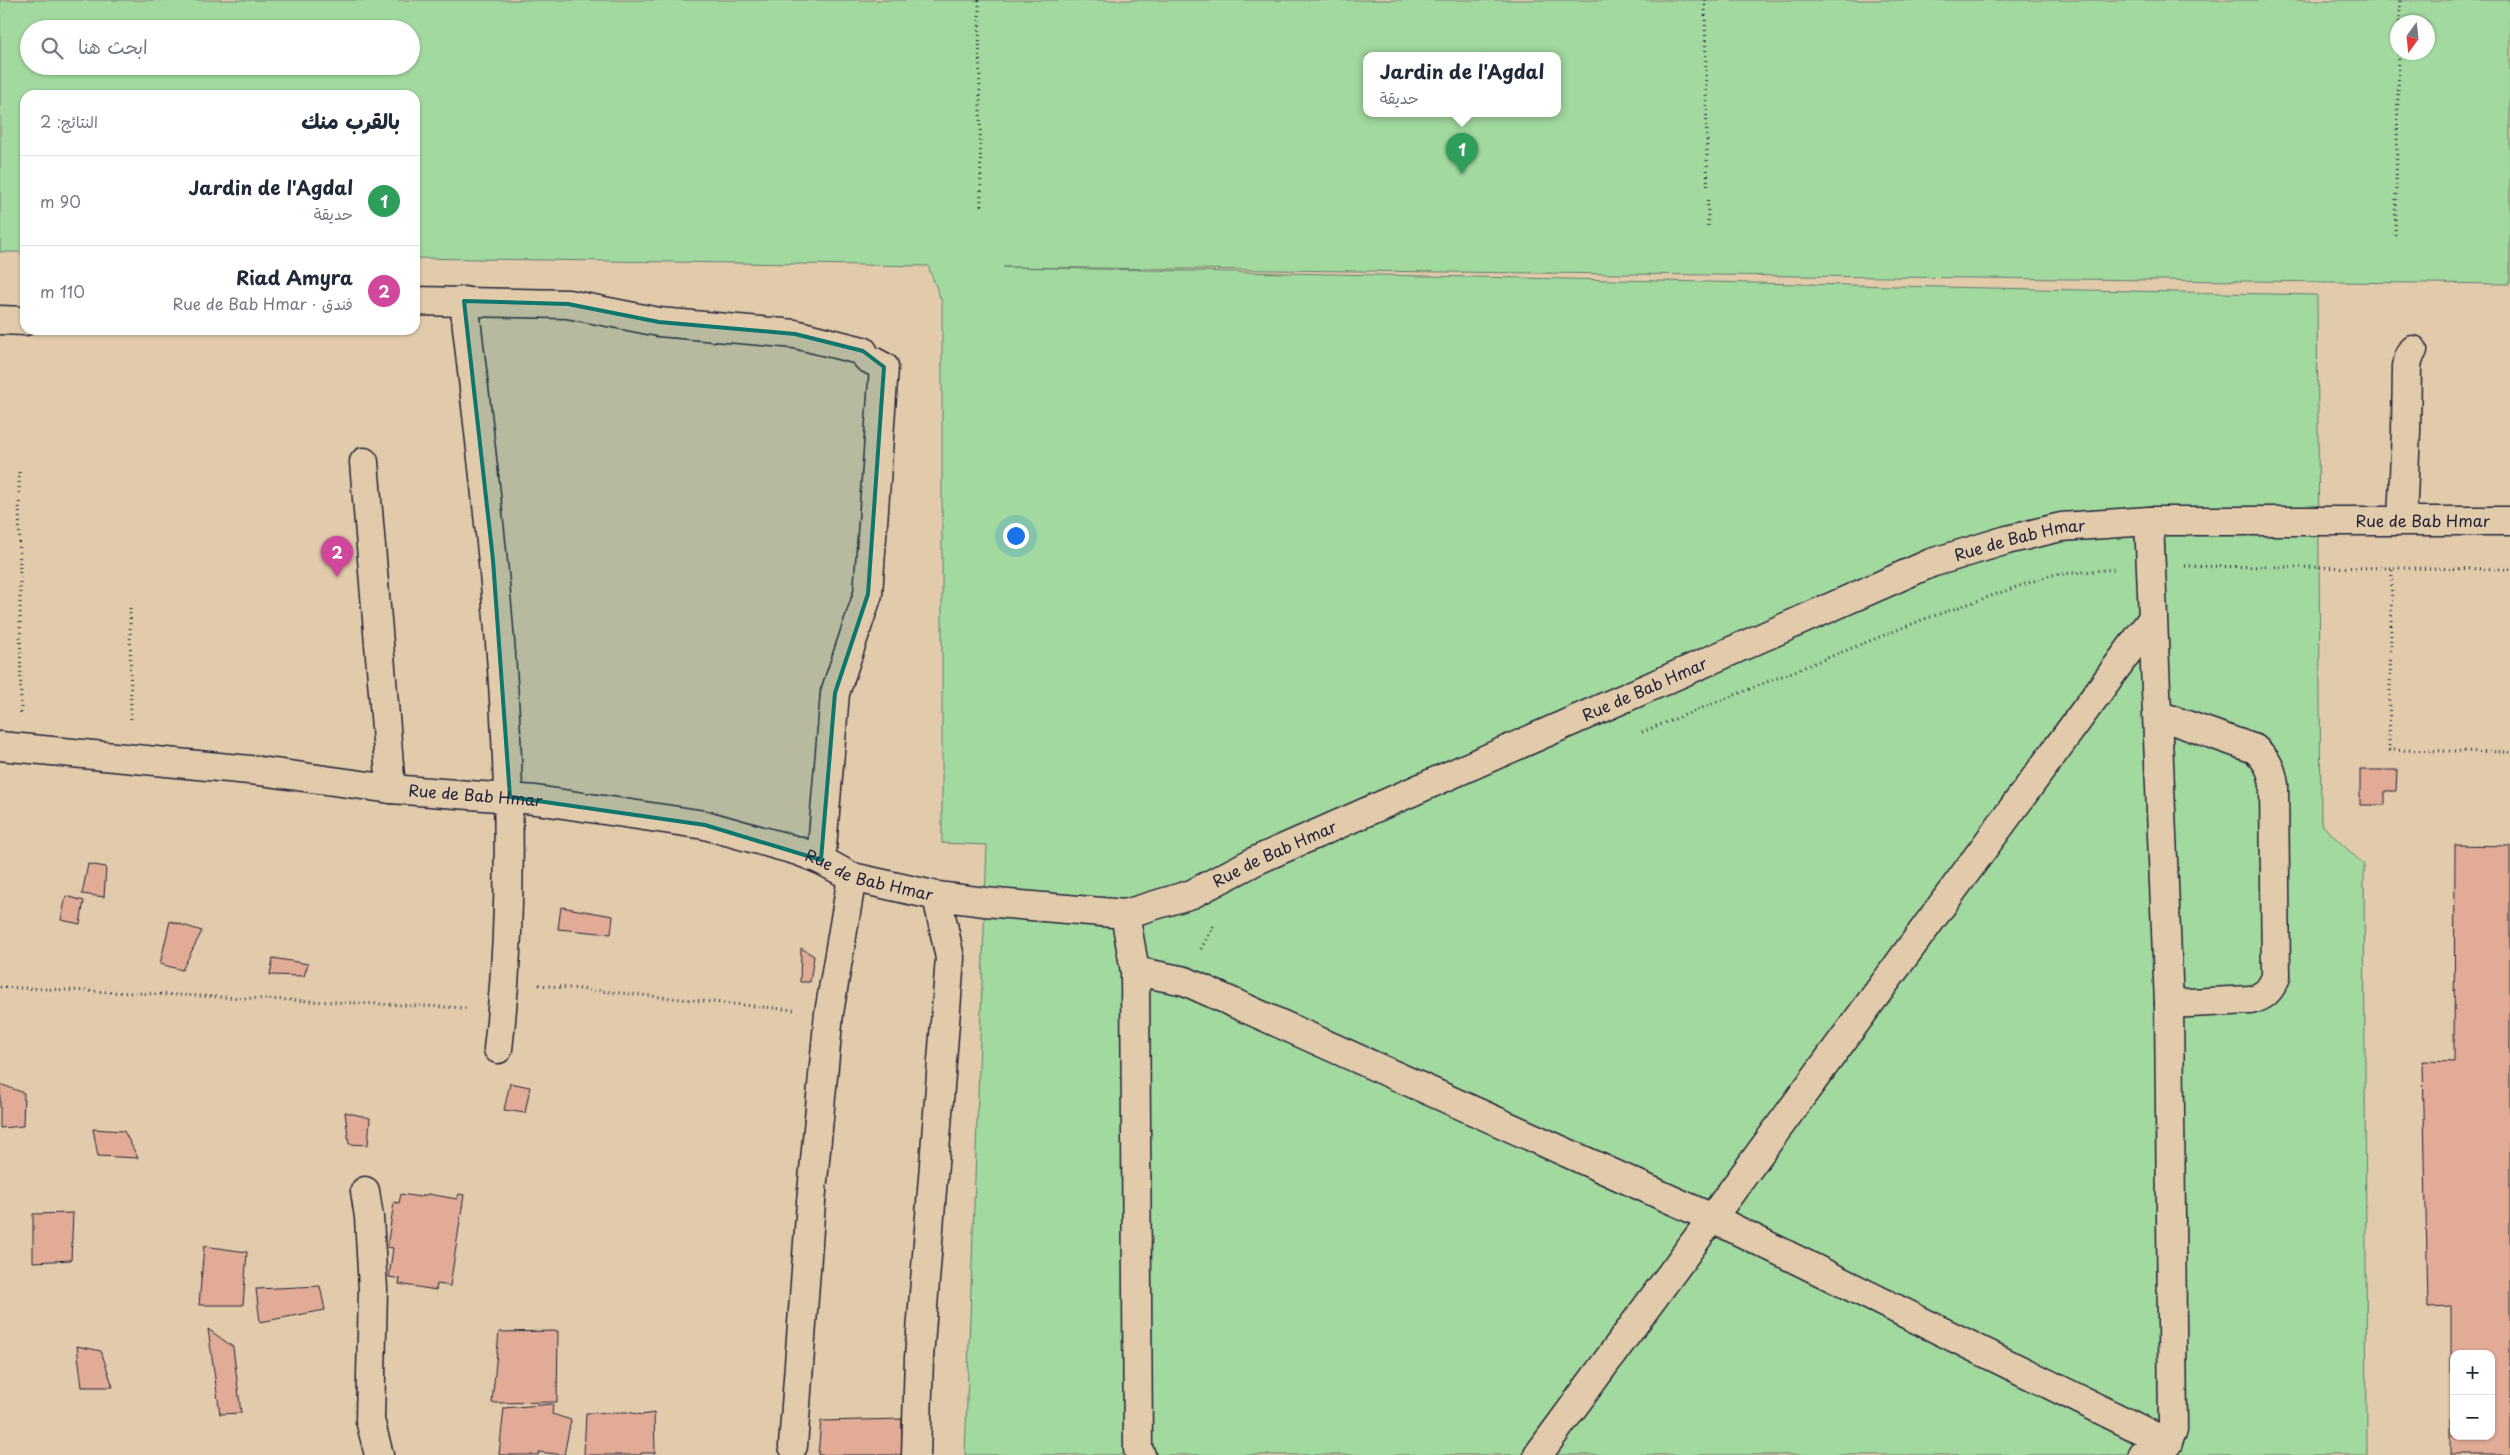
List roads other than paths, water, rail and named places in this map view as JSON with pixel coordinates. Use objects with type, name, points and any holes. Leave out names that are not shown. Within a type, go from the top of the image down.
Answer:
[{"type":"street","points":[[464,301],[493,560],[510,797],[506,982],[498,1049]]},
{"type":"street","points":[[420,302],[464,301],[568,304],[659,322],[795,334],[863,351],[867,358],[884,367],[868,594],[835,693],[821,860]]},
{"type":"street","points":[[0,320],[20,321]]},
{"type":"street","points":[[2402,520],[2407,366],[2408,357],[2413,350]]},
{"type":"street","points":[[364,462],[391,789]]},
{"type":"street","points":[[2143,1455],[2161,1450],[2168,1443],[2173,1430],[2169,1004],[2149,521]]},
{"type":"street","name":"Rue de Bab Hmar","points":[[11,747],[260,771],[391,789],[510,797],[705,825],[798,851],[821,860],[852,877],[937,896],[1125,914],[1192,894],[1255,861],[1931,563],[2007,540],[2061,527],[2149,521],[2510,521]]},
{"type":"street","points":[[1538,1455],[2152,619]]},
{"type":"street","points":[[2158,715],[2255,749],[2266,759],[2272,772],[2274,785],[2276,977],[2271,989],[2261,997],[2250,1000],[2169,1004]]},
{"type":"street","points":[[793,1446],[811,1202],[829,1013],[852,877]]},
{"type":"street","points":[[916,1455],[919,1358],[950,958],[937,896]]},
{"type":"street","points":[[1125,914],[1135,971],[1138,1450],[1142,1455]]},
{"type":"street","points":[[1135,971],[1185,981],[1712,1218],[2168,1443]]},
{"type":"street","points":[[365,1191],[369,1218],[373,1290],[370,1420],[379,1455]]},
{"type":"place","name":"Jardin de l'Agdal","points":[[1462,174]]},
{"type":"place","name":"Riad Amyra","points":[[337,577]]}]
